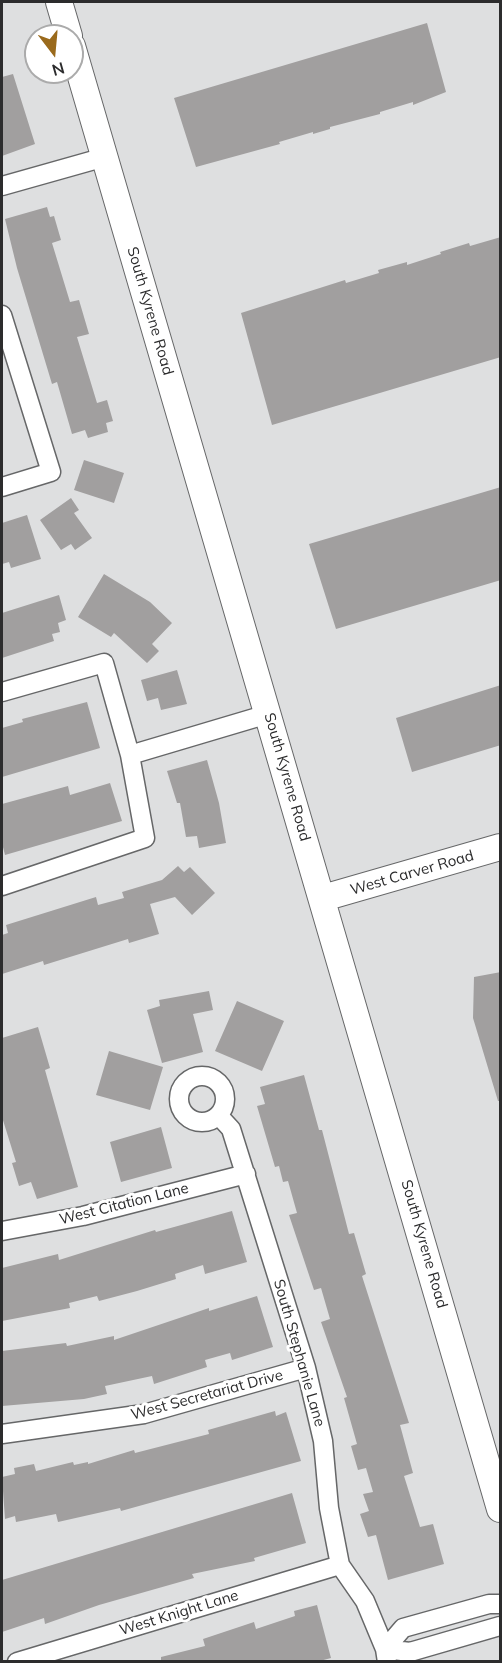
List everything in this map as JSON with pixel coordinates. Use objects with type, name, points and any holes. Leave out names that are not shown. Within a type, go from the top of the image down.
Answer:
[{"type":"main road","points":[[59,2],[65,24]]},
{"type":"main road","name":"South Kyrene Road","points":[[83,84],[501,1509]]},
{"type":"main road","name":"West Carver Road","points":[[323,898],[501,847]]},
{"type":"street","points":[[2,186],[105,157]]},
{"type":"street","points":[[2,315],[51,472],[2,486]]},
{"type":"street","points":[[2,692],[104,663],[130,755],[145,837],[2,885]]},
{"type":"street","points":[[130,755],[268,714]]},
{"type":"street","name":"South Stephanie Lane","points":[[219,1116],[231,1130],[306,1368],[323,1441],[328,1508],[340,1564],[365,1601],[386,1655]]},
{"type":"street","name":"West Citation Lane","points":[[2,1231],[83,1216],[246,1174]]},
{"type":"street","name":"West Secretariat Drive","points":[[2,1434],[144,1414],[306,1368]]},
{"type":"street","name":"West Knight Lane","points":[[17,1662],[340,1564]]},
{"type":"street","points":[[386,1655],[403,1628],[489,1604],[501,1604]]},
{"type":"street","points":[[386,1655],[410,1652],[501,1626]]},
{"type":"building","points":[[427,23],[446,92],[413,105],[413,102],[380,112],[380,114],[330,127],[330,129],[279,142],[280,144],[196,167],[174,98]]},
{"type":"building","points":[[13,74],[35,144],[2,156],[2,77]]},
{"type":"building","points":[[47,207],[50,217],[54,216],[61,240],[52,243],[70,302],[79,300],[89,334],[77,337],[97,403],[107,400],[113,421],[106,423],[108,432],[88,438],[85,430],[72,434],[57,382],[52,384],[17,268],[5,219]]},
{"type":"building","points":[[501,237],[501,357],[272,425],[241,313],[345,280],[346,283],[379,273],[378,270],[407,262],[407,265],[469,243],[470,246]]},
{"type":"building","points":[[84,460],[124,473],[114,503],[74,490]]},
{"type":"building","points":[[501,487],[501,580],[336,629],[309,544]]},
{"type":"building","points":[[71,498],[79,510],[74,513],[92,538],[75,550],[71,544],[61,550],[40,520]]},
{"type":"building","points":[[27,515],[41,559],[11,568],[9,562],[2,564],[2,523]]},
{"type":"building","points":[[104,574],[150,602],[172,623],[152,644],[159,651],[147,663],[114,633],[111,637],[78,617]]},
{"type":"building","points":[[59,595],[66,620],[58,623],[60,632],[52,634],[54,641],[2,658],[2,613]]},
{"type":"building","points":[[177,670],[187,704],[161,710],[158,698],[147,701],[141,680]]},
{"type":"building","points":[[501,685],[501,745],[412,772],[396,718]]},
{"type":"building","points":[[87,702],[100,748],[2,777],[2,728],[23,722],[22,719]]},
{"type":"building","points":[[207,760],[219,803],[226,843],[199,848],[197,836],[186,837],[180,803],[177,803],[167,771]]},
{"type":"building","points":[[110,783],[122,821],[5,855],[2,843],[2,804],[68,786],[70,795]]},
{"type":"building","points":[[178,866],[184,872],[190,867],[215,893],[192,915],[175,897],[150,904],[159,934],[129,943],[128,939],[44,965],[43,961],[2,974],[2,935],[8,933],[6,925],[96,897],[98,905],[124,898],[122,892],[162,880]]},
{"type":"building","points":[[501,972],[501,1101],[498,1101],[473,1018],[474,977]]},
{"type":"building","points":[[209,991],[213,1010],[193,1014],[203,1052],[162,1063],[147,1010],[160,1006],[159,1000]]},
{"type":"building","points":[[237,1001],[284,1021],[262,1071],[215,1051]]},
{"type":"building","points":[[38,1027],[50,1068],[45,1070],[78,1187],[37,1199],[31,1182],[19,1186],[12,1163],[16,1162],[2,1117],[2,1038]]},
{"type":"building","points":[[109,1051],[163,1067],[150,1110],[96,1095]]},
{"type":"building","points":[[304,1075],[319,1130],[322,1130],[349,1234],[354,1233],[366,1274],[362,1276],[409,1423],[400,1425],[413,1473],[404,1476],[420,1527],[433,1524],[444,1564],[388,1580],[376,1535],[368,1537],[360,1514],[369,1511],[363,1494],[373,1492],[366,1468],[358,1470],[351,1446],[357,1444],[344,1398],[347,1397],[321,1322],[330,1319],[321,1288],[314,1290],[289,1215],[297,1213],[288,1181],[283,1182],[279,1166],[275,1167],[257,1106],[265,1104],[260,1087]]},
{"type":"building","points":[[161,1127],[172,1168],[121,1182],[110,1142]]},
{"type":"building","points":[[232,1211],[247,1262],[205,1274],[203,1265],[175,1274],[176,1279],[137,1291],[99,1301],[97,1296],[69,1303],[70,1308],[2,1321],[2,1268],[58,1254],[59,1260],[155,1230],[156,1232]]},
{"type":"building","points":[[257,1296],[273,1347],[232,1360],[230,1353],[205,1360],[207,1367],[154,1384],[152,1376],[105,1386],[107,1394],[84,1399],[2,1406],[2,1351],[66,1343],[67,1346],[114,1336],[114,1340],[209,1308],[209,1311]]},
{"type":"building","points":[[275,1411],[276,1416],[286,1412],[301,1461],[121,1511],[120,1508],[58,1522],[56,1514],[16,1522],[15,1516],[5,1519],[2,1477],[15,1474],[14,1468],[34,1464],[36,1471],[73,1462],[74,1465],[88,1462],[88,1464],[134,1450],[135,1453],[209,1434],[208,1430]]},
{"type":"building","points":[[292,1493],[306,1543],[254,1558],[255,1561],[192,1574],[194,1578],[99,1605],[45,1624],[44,1618],[2,1632],[2,1580]]},
{"type":"building","points":[[317,1605],[331,1658],[316,1662],[161,1662],[161,1657],[205,1646],[203,1639],[254,1622],[256,1629],[295,1616],[294,1611]]}]
